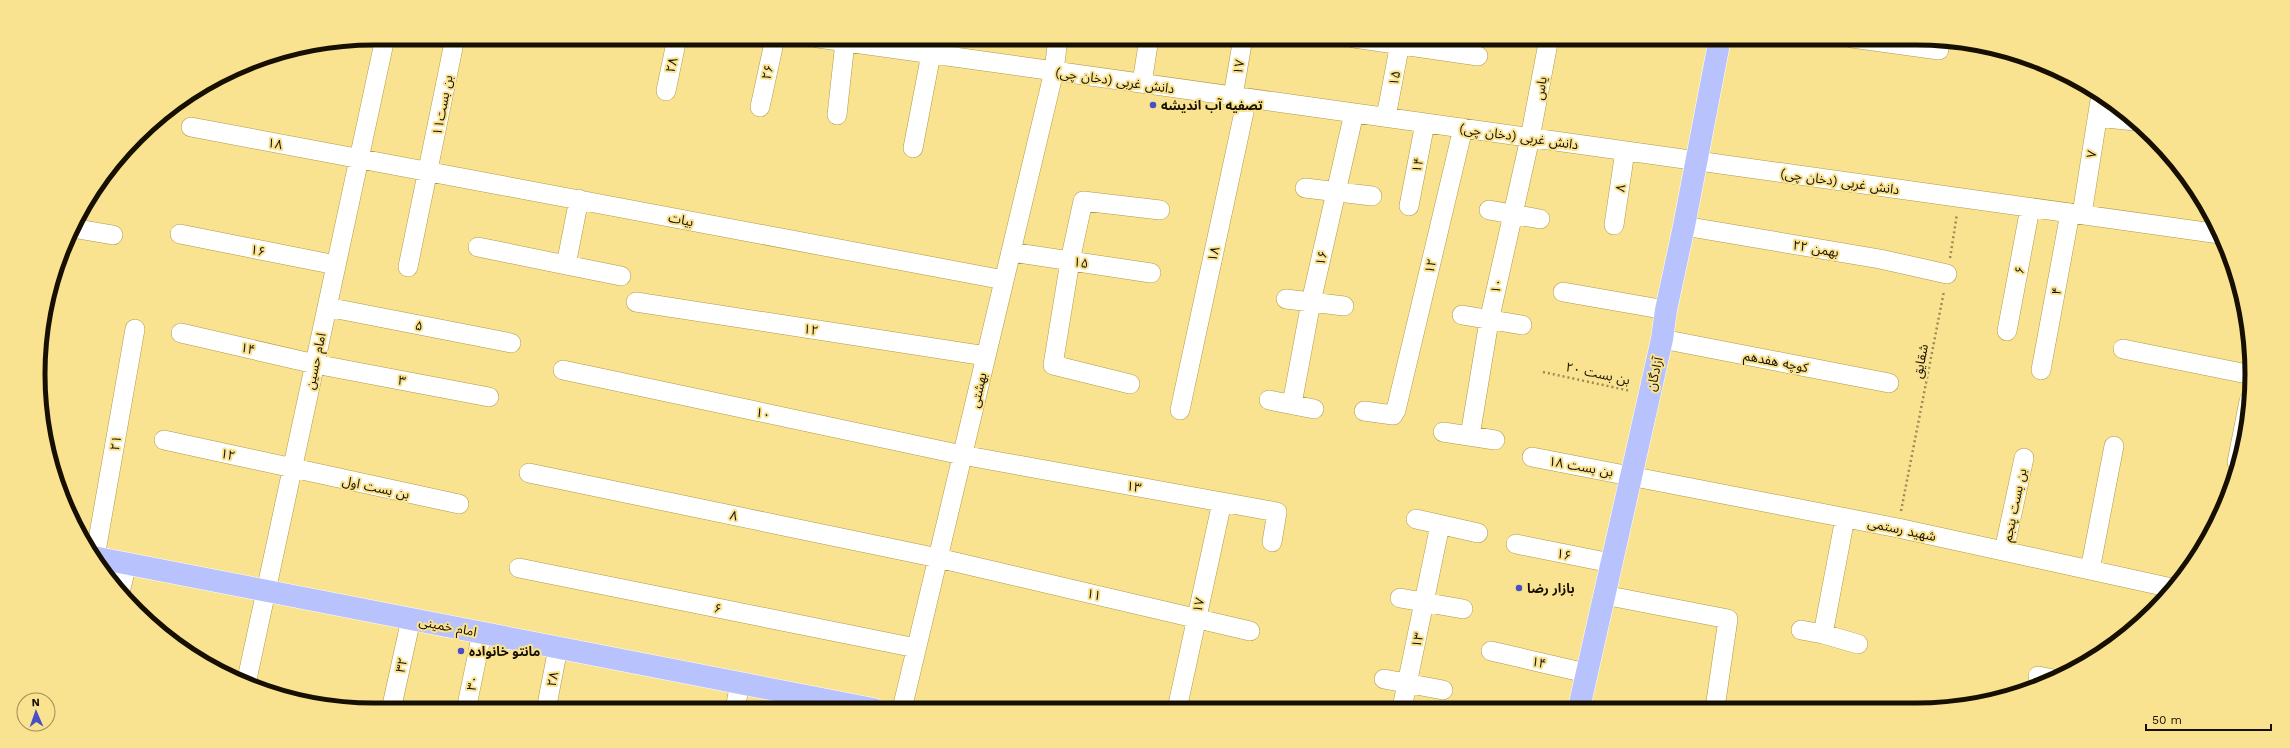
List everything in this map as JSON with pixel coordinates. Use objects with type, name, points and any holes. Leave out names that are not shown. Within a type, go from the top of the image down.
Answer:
[{"type":"main road","name":"آزادگان","points":[[1580,703],[1662,339],[1666,310],[1697,161],[1719,45]]},
{"type":"main road","name":"امام خمینی","points":[[101,559],[842,703]]},
{"type":"street","name":"امام حسین","points":[[247,678],[383,45]]},
{"type":"street","name":"بن بست۱۱","points":[[408,267],[429,171],[454,45]]},
{"type":"street","name":"۲۸","points":[[666,92],[676,45]]},
{"type":"street","name":"۲۶","points":[[760,107],[773,45]]},
{"type":"street","points":[[837,115],[845,45]]},
{"type":"street","name":"دانش غربی (دخان چی)","points":[[910,45],[940,49],[1054,71],[2213,233]]},
{"type":"street","points":[[1054,71],[1057,45]]},
{"type":"street","points":[[1142,83],[1148,45]]},
{"type":"street","name":"۱۷","points":[[1240,97],[1243,45]]},
{"type":"street","name":"۱۵","points":[[1386,117],[1399,45]]},
{"type":"street","points":[[1417,45],[1478,56]]},
{"type":"street","name":"یاس","points":[[1530,138],[1548,45]]},
{"type":"street","points":[[1903,45],[1939,50]]},
{"type":"street","points":[[913,148],[940,49]]},
{"type":"street","name":"بهشتی","points":[[903,703],[1054,71]]},
{"type":"street","name":"۱۸","points":[[1180,410],[1240,97]]},
{"type":"street","name":"۷","points":[[2076,213],[2100,101]]},
{"type":"street","name":"۱۶","points":[[1292,404],[1311,302],[1354,113]]},
{"type":"street","points":[[2097,117],[2124,120]]},
{"type":"street","name":"۱۴","points":[[1409,206],[1426,123]]},
{"type":"street","name":"۱۸","points":[[191,127],[359,158]]},
{"type":"street","name":"۱۲","points":[[1364,411],[1393,415],[1397,405],[1463,128]]},
{"type":"street","name":"۱۰","points":[[1470,436],[1489,321],[1530,138]]},
{"type":"street","name":"۸","points":[[1614,225],[1626,151]]},
{"type":"street","name":"بیات","points":[[359,158],[1004,280]]},
{"type":"street","points":[[1305,188],[1372,196]]},
{"type":"street","points":[[566,265],[579,199]]},
{"type":"street","points":[[1130,384],[1053,365],[1070,260],[1083,201],[1160,210]]},
{"type":"street","name":"۶","points":[[2007,331],[2030,208]]},
{"type":"street","points":[[1488,210],[1540,219]]},
{"type":"street","name":"۴","points":[[2041,370],[2076,213]]},
{"type":"street","name":"۲۲ بهمن","points":[[1684,226],[1880,259],[1947,274]]},
{"type":"street","points":[[79,229],[113,235]]},
{"type":"street","name":"۱۶","points":[[180,234],[336,265]]},
{"type":"street","points":[[478,248],[621,276]]},
{"type":"street","name":"۱۵","points":[[1011,252],[1151,273]]},
{"type":"street","points":[[1563,292],[1666,310]]},
{"type":"street","points":[[1286,300],[1344,306]]},
{"type":"street","name":"۱۲","points":[[636,302],[986,356]]},
{"type":"street","name":"۵","points":[[327,307],[510,343]]},
{"type":"street","points":[[1462,315],[1489,321],[1522,325]]},
{"type":"street","name":"۲۱","points":[[95,549],[135,329]]},
{"type":"street","name":"۱۴","points":[[181,333],[315,364]]},
{"type":"street","name":"کوچه هفدهم","points":[[1662,339],[1889,383]]},
{"type":"street","points":[[2123,349],[2245,374]]},
{"type":"street","name":"۳","points":[[315,364],[489,397]]},
{"type":"street","name":"۱۰","points":[[563,370],[962,455]]},
{"type":"street","points":[[1269,400],[1314,410]]},
{"type":"street","points":[[1443,432],[1495,440]]},
{"type":"street","name":"۱۲","points":[[164,440],[292,469]]},
{"type":"street","points":[[2090,570],[2114,446]]},
{"type":"street","name":"۱۳","points":[[962,455],[1276,512],[1272,542]]},
{"type":"street","name":"بن بست ۱۸","points":[[1532,457],[1631,475]]},
{"type":"street","name":"بن بست پنجم","points":[[2004,551],[2024,458]]},
{"type":"street","name":"بن بست اول","points":[[292,469],[460,504]]},
{"type":"street","name":"۸","points":[[530,473],[938,558]]},
{"type":"street","name":"شهید رستمی","points":[[1631,475],[1898,528],[2166,587]]},
{"type":"street","name":"۱۷","points":[[1178,703],[1195,618],[1222,502]]},
{"type":"street","points":[[1823,634],[1845,518]]},
{"type":"street","points":[[1416,519],[1478,533]]},
{"type":"street","name":"۱۳","points":[[1403,703],[1440,525]]},
{"type":"street","name":"۱۶","points":[[1516,544],[1611,563]]},
{"type":"street","name":"۱۱","points":[[938,558],[1250,631]]},
{"type":"street","points":[[122,585],[127,564]]},
{"type":"street","name":"۶","points":[[519,568],[916,648]]},
{"type":"street","points":[[1604,595],[1728,619],[1716,703]]},
{"type":"street","points":[[1400,598],[1462,609]]},
{"type":"street","name":"۳۲","points":[[393,703],[411,619]]},
{"type":"street","points":[[1801,630],[1823,634],[1858,644]]},
{"type":"street","name":"۳۰","points":[[467,703],[482,633]]},
{"type":"street","name":"۲۸","points":[[547,703],[558,648]]},
{"type":"street","name":"۱۴","points":[[1491,651],[1586,673]]},
{"type":"street","points":[[1384,679],[1443,690]]},
{"type":"street","points":[[736,703],[740,683]]},
{"type":"path","name":"شقایق","points":[[1898,528],[1947,274],[1960,198]]},
{"type":"path","name":"بن بست ۲۰","points":[[1543,372],[1649,395]]},
{"type":"place","name":"تصفیه آب اندیشه","points":[[1153,105]]},
{"type":"place","name":"بازار رضا","points":[[1519,588]]},
{"type":"place","name":"مانتو خانواده","points":[[461,651]]}]
